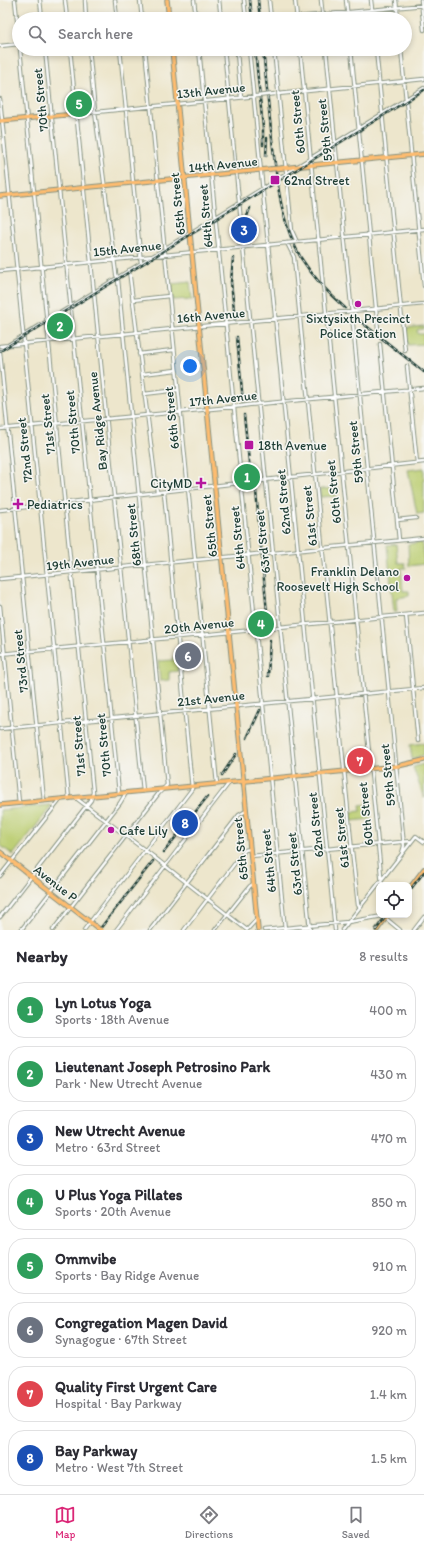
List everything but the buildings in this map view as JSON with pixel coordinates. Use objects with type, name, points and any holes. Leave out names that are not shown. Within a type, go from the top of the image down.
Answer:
[{"type":"main road","points":[[167,0],[168,12]]},
{"type":"main road","name":"65th Street","points":[[173,56],[258,930]]},
{"type":"main road","name":"13th Avenue","points":[[1,121],[76,114]]},
{"type":"main road","name":"14th Avenue","points":[[0,196],[424,154]]},
{"type":"main road","points":[[0,805],[370,769],[396,766],[424,760]]},
{"type":"main road","name":"Avenue P","points":[[0,852],[100,929]]},
{"type":"main road","points":[[412,885],[424,869]]},
{"type":"main road","points":[[377,930],[385,918]]},
{"type":"street","points":[[15,0],[16,12]]},
{"type":"street","points":[[40,0],[41,12]]},
{"type":"street","points":[[65,0],[66,12]]},
{"type":"street","points":[[85,0],[86,12]]},
{"type":"street","points":[[115,0],[116,12]]},
{"type":"street","points":[[140,0],[141,12]]},
{"type":"street","points":[[194,0],[195,12]]},
{"type":"street","points":[[219,0],[220,12]]},
{"type":"street","points":[[244,0],[245,12]]},
{"type":"street","points":[[269,0],[270,12]]},
{"type":"street","points":[[295,0],[296,12]]},
{"type":"street","points":[[321,0],[322,12]]},
{"type":"street","points":[[346,0],[347,12],[423,5]]},
{"type":"street","points":[[371,0],[372,10]]},
{"type":"street","points":[[396,0],[397,12]]},
{"type":"street","points":[[421,0],[423,5],[424,30]]},
{"type":"street","points":[[0,46],[12,45]]},
{"type":"street","name":"71st Street","points":[[21,56],[72,572],[93,792],[92,796]]},
{"type":"street","name":"70th Street","points":[[46,56],[119,793]]},
{"type":"street","name":"Bay Ridge Avenue","points":[[71,56],[143,791]]},
{"type":"street","name":"68th Street","points":[[90,56],[95,112],[123,334],[167,785],[163,789]]},
{"type":"street","points":[[121,56],[142,263]]},
{"type":"street","name":"66th Street","points":[[146,56],[217,784]]},
{"type":"street","name":"64th Street","points":[[200,56],[285,929]]},
{"type":"street","points":[[225,56],[241,222]]},
{"type":"street","points":[[237,56],[241,97]]},
{"type":"street","name":"62nd Street","points":[[250,56],[255,96],[262,188],[335,930]]},
{"type":"street","points":[[274,56],[283,168],[286,174],[292,231],[297,242]]},
{"type":"street","name":"60th Street","points":[[301,56],[381,880]]},
{"type":"street","name":"59th Street","points":[[327,56],[404,848],[402,853]]},
{"type":"street","points":[[352,56],[378,329]]},
{"type":"street","points":[[377,56],[405,351]]},
{"type":"street","points":[[402,56],[424,286]]},
{"type":"street","name":"13th Avenue","points":[[76,114],[424,79]]},
{"type":"street","points":[[0,351],[424,88]]},
{"type":"street","name":"72nd Street","points":[[0,99],[69,798]]},
{"type":"street","name":"15th Avenue","points":[[0,271],[424,229]]},
{"type":"street","name":"61st Street","points":[[287,243],[294,257],[352,846],[358,905],[360,907]]},
{"type":"street","name":"63rd Street","points":[[243,247],[310,930]]},
{"type":"street","points":[[129,270],[157,492]]},
{"type":"street","points":[[133,300],[169,296]]},
{"type":"street","name":"16th Avenue","points":[[0,346],[424,304]]},
{"type":"street","points":[[380,344],[399,540]]},
{"type":"street","points":[[139,354],[174,350]]},
{"type":"street","name":"73rd Street","points":[[0,351],[44,801]]},
{"type":"street","points":[[407,366],[416,463]]},
{"type":"street","points":[[142,374],[176,370]]},
{"type":"street","name":"17th Avenue","points":[[0,430],[424,388]]},
{"type":"street","points":[[144,394],[178,390]]},
{"type":"street","points":[[0,510],[424,462]]},
{"type":"street","points":[[84,930],[192,791],[164,492]]},
{"type":"street","points":[[397,520],[416,518]]},
{"type":"street","name":"19th Avenue","points":[[0,579],[424,538]]},
{"type":"street","points":[[0,606],[19,804]]},
{"type":"street","name":"20th Avenue","points":[[0,654],[424,613]]},
{"type":"street","points":[[406,615],[418,741]]},
{"type":"street","name":"21st Avenue","points":[[0,729],[424,688]]},
{"type":"street","points":[[116,930],[229,783]]},
{"type":"street","points":[[53,930],[163,789]]},
{"type":"street","points":[[21,930],[126,793]]},
{"type":"street","points":[[0,917],[86,806],[92,796]]},
{"type":"street","points":[[75,798],[154,857],[247,930],[257,918]]},
{"type":"street","points":[[0,876],[60,800]]},
{"type":"street","points":[[150,930],[239,815],[247,811]]},
{"type":"street","points":[[342,930],[412,840],[416,836],[424,842]]},
{"type":"street","points":[[251,856],[412,840]]},
{"type":"street","points":[[184,930],[245,850],[250,849]]},
{"type":"street","points":[[215,930],[250,886],[254,884]]},
{"type":"street","points":[[414,930],[424,917]]},
{"type":"street","points":[[264,930],[285,929],[376,918],[380,921],[380,925]]},
{"type":"street","points":[[388,918],[400,930]]},
{"type":"green space","points":[[190,282],[192,299],[173,300],[171,284]]},
{"type":"green space","points":[[68,312],[70,335],[51,337],[50,323]]},
{"type":"green space","points":[[424,326],[424,329],[417,330],[418,334],[424,334],[424,344],[408,345],[406,328]]},
{"type":"green space","points":[[424,468],[424,513],[417,514],[408,470]]},
{"type":"green space","points":[[339,488],[339,490],[336,491],[336,496],[320,497],[320,489]]},
{"type":"green space","points":[[422,542],[424,564],[409,566],[408,544]]},
{"type":"green space","points":[[396,544],[398,563],[405,563],[406,568],[401,568],[403,591],[409,591],[409,596],[396,598],[397,612],[394,612],[387,545]]},
{"type":"green space","points":[[173,657],[177,657],[178,671],[169,672],[169,680],[160,681],[158,661],[173,660]]},
{"type":"green space","points":[[424,743],[424,755],[412,759],[410,745]]},
{"type":"green space","points":[[424,764],[424,798],[413,767]]},
{"type":"green space","points":[[370,804],[371,819],[352,821],[351,812],[361,811],[360,805]]},
{"type":"green space","points":[[50,805],[51,807],[13,855],[0,845],[0,810]]},
{"type":"railway","points":[[250,0],[251,12]]},
{"type":"railway","points":[[258,0],[259,12]]},
{"type":"railway","points":[[256,56],[263,128],[263,145]]},
{"type":"railway","points":[[264,56],[277,176],[286,224],[301,258],[321,284],[345,308]]},
{"type":"railway","points":[[0,351],[424,90]]},
{"type":"railway","points":[[266,156],[267,138]]},
{"type":"railway","points":[[238,241],[250,208]]},
{"type":"railway","points":[[233,258],[231,282],[235,319]]},
{"type":"railway","points":[[355,317],[424,372]]},
{"type":"railway","points":[[237,337],[243,402]]},
{"type":"railway","points":[[244,415],[250,471]]},
{"type":"railway","points":[[256,491],[268,624]]},
{"type":"railway","points":[[268,676],[270,640]]},
{"type":"railway","points":[[247,738],[260,710]]},
{"type":"railway","points":[[222,775],[236,754]]},
{"type":"railway","points":[[164,852],[207,797]]},
{"type":"railway","points":[[99,930],[153,861]]},
{"type":"railway","points":[[412,887],[424,872]]},
{"type":"railway","points":[[376,930],[385,918]]},
{"type":"place","name":"Ommvibe","points":[[79,104]]},
{"type":"place","name":"62nd Street","points":[[275,180]]},
{"type":"place","name":"New Utrecht Avenue","points":[[244,230]]},
{"type":"place","name":"Sixtysixth Precinct Police Station","points":[[358,304]]},
{"type":"place","name":"Lieutenant Joseph Petrosino Park","points":[[60,326]]},
{"type":"place","name":"18th Avenue","points":[[249,445]]},
{"type":"place","name":"Lyn Lotus Yoga","points":[[247,477]]},
{"type":"place","name":"CityMD","points":[[201,483]]},
{"type":"place","name":"Pediatrics","points":[[18,504]]},
{"type":"place","name":"Franklin Delano Roosevelt High School","points":[[407,578]]},
{"type":"place","name":"U Plus Yoga Pillates","points":[[261,624]]},
{"type":"place","name":"Congregation Magen David","points":[[188,656]]},
{"type":"place","name":"Quality First Urgent Care","points":[[360,761]]},
{"type":"place","name":"Bay Parkway","points":[[185,823]]},
{"type":"place","name":"Cafe Lily","points":[[111,830]]}]
